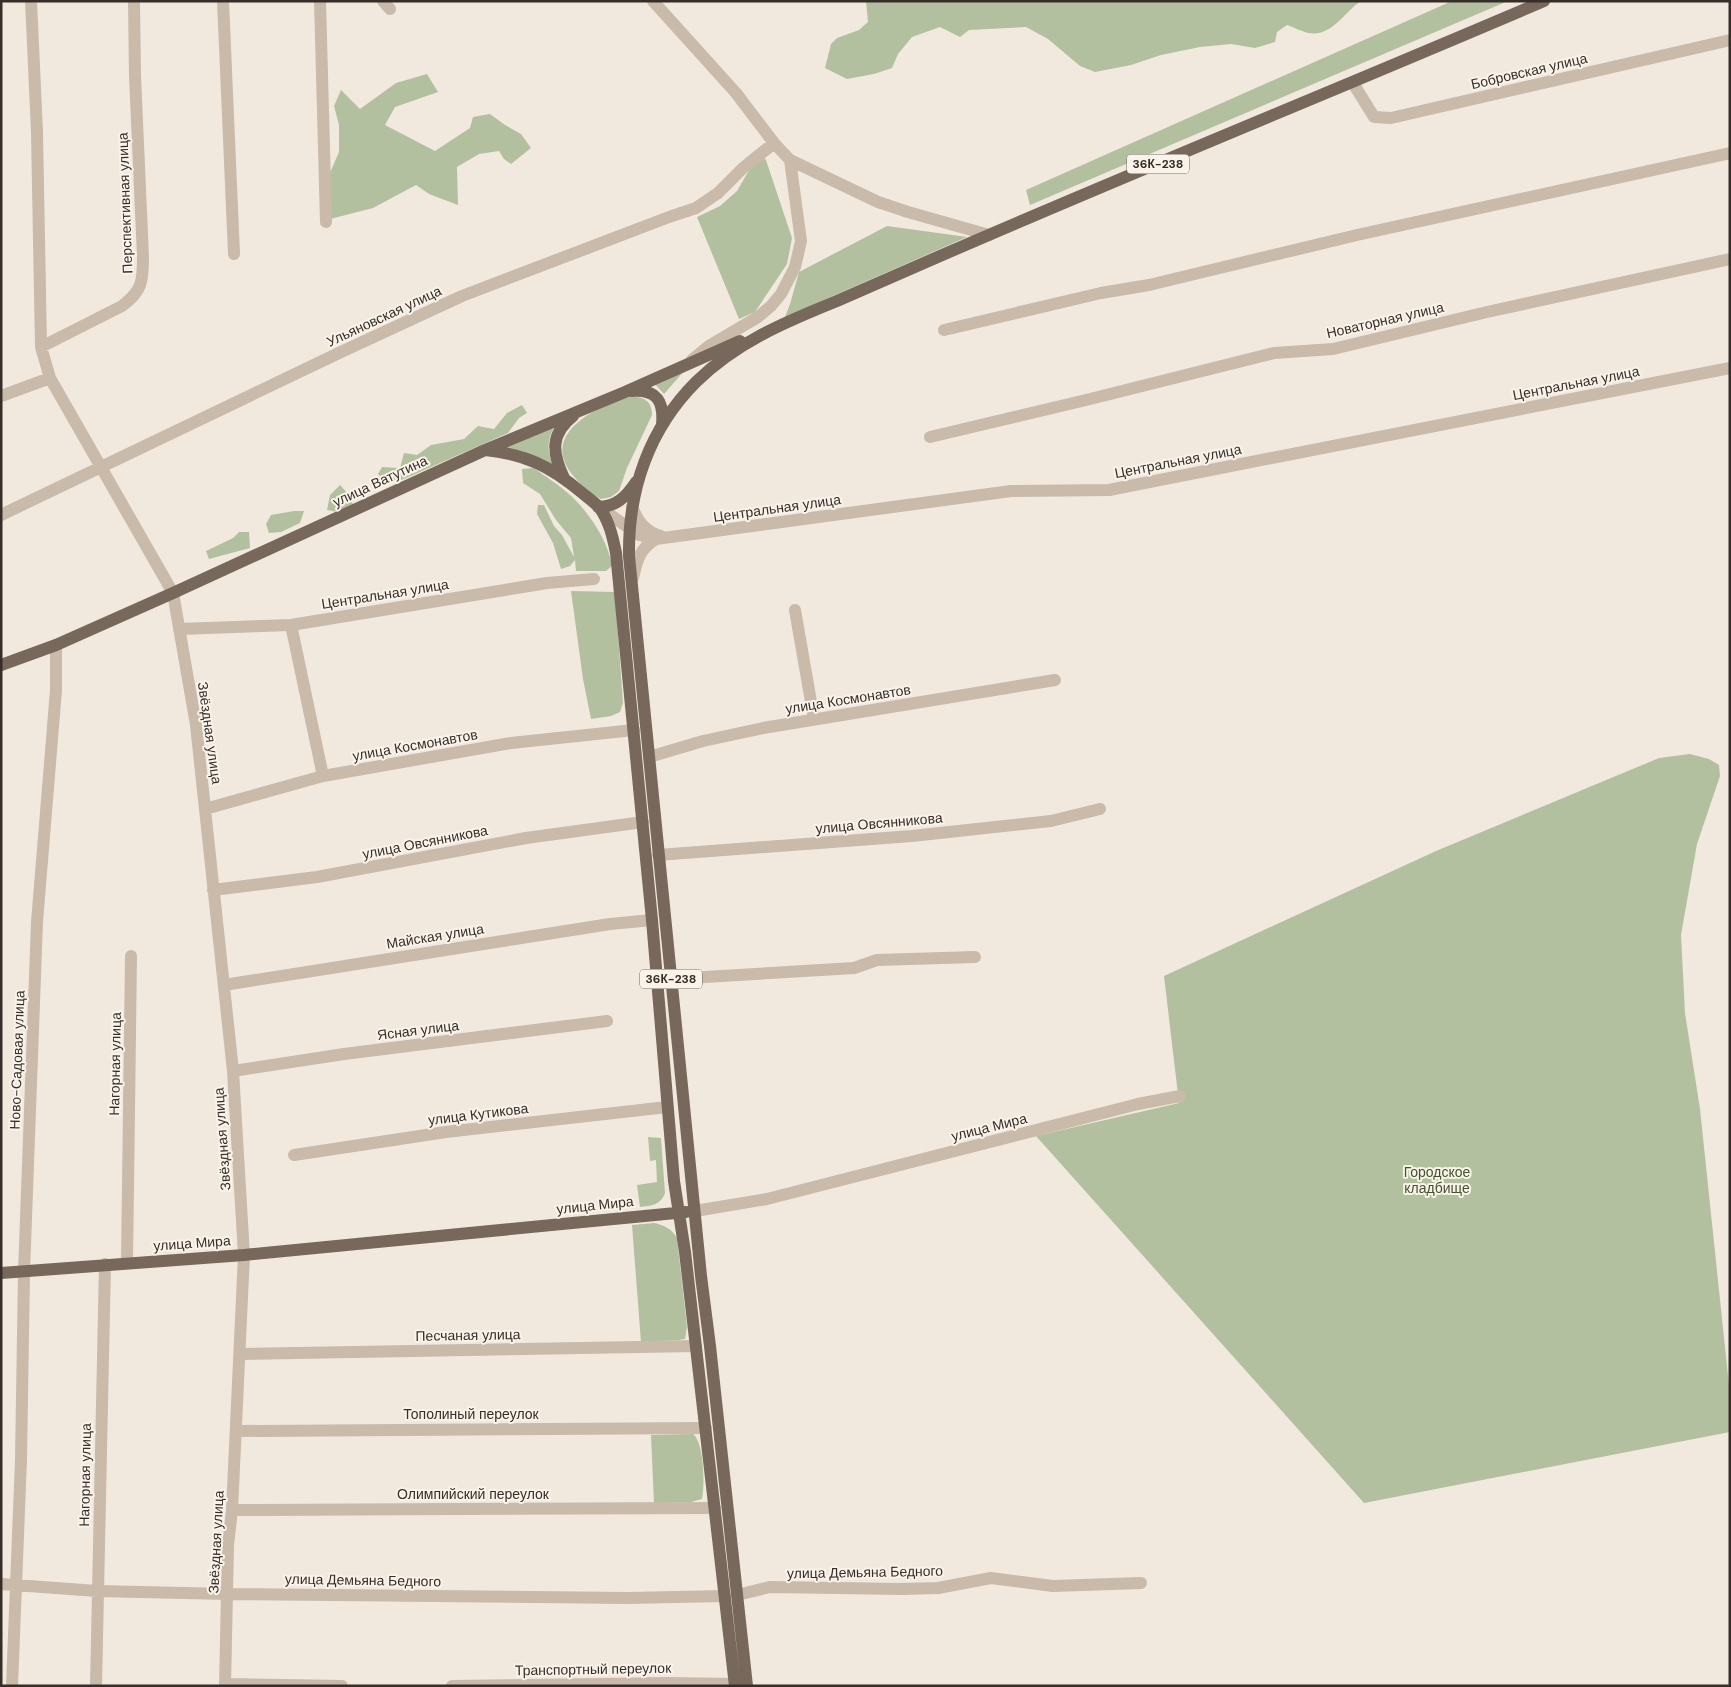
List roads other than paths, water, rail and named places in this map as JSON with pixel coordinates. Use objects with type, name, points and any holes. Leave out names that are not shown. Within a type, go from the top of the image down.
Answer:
[{"type":"main road","name":"36К-238","points":[[739,1685],[695,1211],[670,979],[629,556],[629,529],[632,507],[638,478],[650,447],[662,425],[695,383],[739,348],[772,328],[1544,1]]},
{"type":"main road","name":"улица Ватутина","points":[[1,665],[56,645],[485,450],[772,328]]},
{"type":"main road","points":[[625,392],[640,390],[657,397],[661,402],[663,411],[662,425]]},
{"type":"main road","points":[[564,478],[556,460],[555,442],[561,428],[580,410]]},
{"type":"main road","points":[[485,450],[506,452],[526,457],[564,478],[598,507],[607,520],[616,553],[643,822],[666,1107],[674,1181],[685,1252],[715,1508],[731,1595]]},
{"type":"main road","points":[[598,507],[610,506],[622,500],[638,478]]},
{"type":"main road","name":"улица Мира","points":[[1,1273],[244,1255],[695,1211]]},
{"type":"street","points":[[31,1],[37,132],[41,347],[50,378],[173,593]]},
{"type":"street","name":"Перспективная улица","points":[[41,347],[122,306],[131,299],[142,282],[143,257],[135,76],[134,1]]},
{"type":"street","points":[[223,1],[234,254]]},
{"type":"street","points":[[320,1],[326,222]]},
{"type":"street","points":[[653,1],[736,93],[774,143],[790,160],[878,202],[988,235]]},
{"type":"street","name":"Бобровская улица","points":[[1353,83],[1374,117],[1391,118],[1730,40]]},
{"type":"street","name":"Ульяновская улица","points":[[1,515],[462,296],[696,208],[718,193],[743,168],[774,143]]},
{"type":"street","points":[[944,330],[1101,293],[1149,285],[1357,235],[1730,153]]},
{"type":"street","points":[[684,366],[709,346],[758,317],[771,306],[784,288],[795,267],[801,241],[790,160]]},
{"type":"street","name":"Новаторная улица","points":[[930,437],[1274,353],[1333,349],[1487,312],[1730,259]]},
{"type":"street","name":"Центральная улица","points":[[598,507],[639,535],[662,538],[1011,491],[1109,490],[1730,368]]},
{"type":"street","points":[[1,396],[50,378]]},
{"type":"street","points":[[632,507],[647,530],[662,538]]},
{"type":"street","points":[[632,581],[637,557],[648,544],[662,538]]},
{"type":"street","name":"Центральная улица","points":[[179,629],[290,625],[594,578]]},
{"type":"street","name":"Звёздная улица","points":[[173,593],[196,725],[224,985],[233,1071],[244,1255],[232,1510],[228,1544],[225,1685]]},
{"type":"street","points":[[794,610],[814,720]]},
{"type":"street","points":[[290,625],[323,776]]},
{"type":"street","name":"Ново-Садовая улица","points":[[12,1686],[17,1585],[24,1272],[37,922],[56,690],[56,645]]},
{"type":"street","name":"улица Космонавтов","points":[[648,757],[703,741],[814,720],[1054,680]]},
{"type":"street","name":"улица Космонавтов","points":[[204,808],[323,776],[511,743],[634,730]]},
{"type":"street","name":"улица Овсянникова","points":[[658,855],[922,835],[1051,821],[1100,809]]},
{"type":"street","name":"улица Овсянникова","points":[[213,890],[317,877],[526,838],[643,822]]},
{"type":"street","name":"Майская улица","points":[[224,985],[610,924],[652,920]]},
{"type":"street","name":"Нагорная улица","points":[[127,1263],[131,956]]},
{"type":"street","points":[[670,979],[854,968],[877,960],[975,958]]},
{"type":"street","name":"Ясная улица","points":[[233,1071],[344,1054],[607,1021]]},
{"type":"street","name":"улица Мира","points":[[695,1211],[766,1199],[1138,1104],[1180,1096]]},
{"type":"street","name":"улица Кутикова","points":[[294,1155],[446,1132],[666,1107]]},
{"type":"street","name":"Нагорная улица","points":[[96,1686],[104,1264]]},
{"type":"street","name":"Песчаная улица","points":[[240,1354],[696,1346]]},
{"type":"street","name":"Тополиный переулок","points":[[236,1431],[706,1428]]},
{"type":"street","name":"Олимпийский переулок","points":[[232,1510],[715,1508]]},
{"type":"street","name":"улица Демьяна Бедного","points":[[1,1584],[97,1590],[228,1594],[628,1598],[731,1595],[770,1587],[938,1588],[991,1578],[1053,1586],[1142,1583]]},
{"type":"street","name":"Транспортный переулок","points":[[452,1686],[668,1683],[739,1685]]},
{"type":"street","points":[[225,1685],[342,1686]]},
{"type":"park label","name":"Городское кладбище","points":[[1437,1180]]}]
